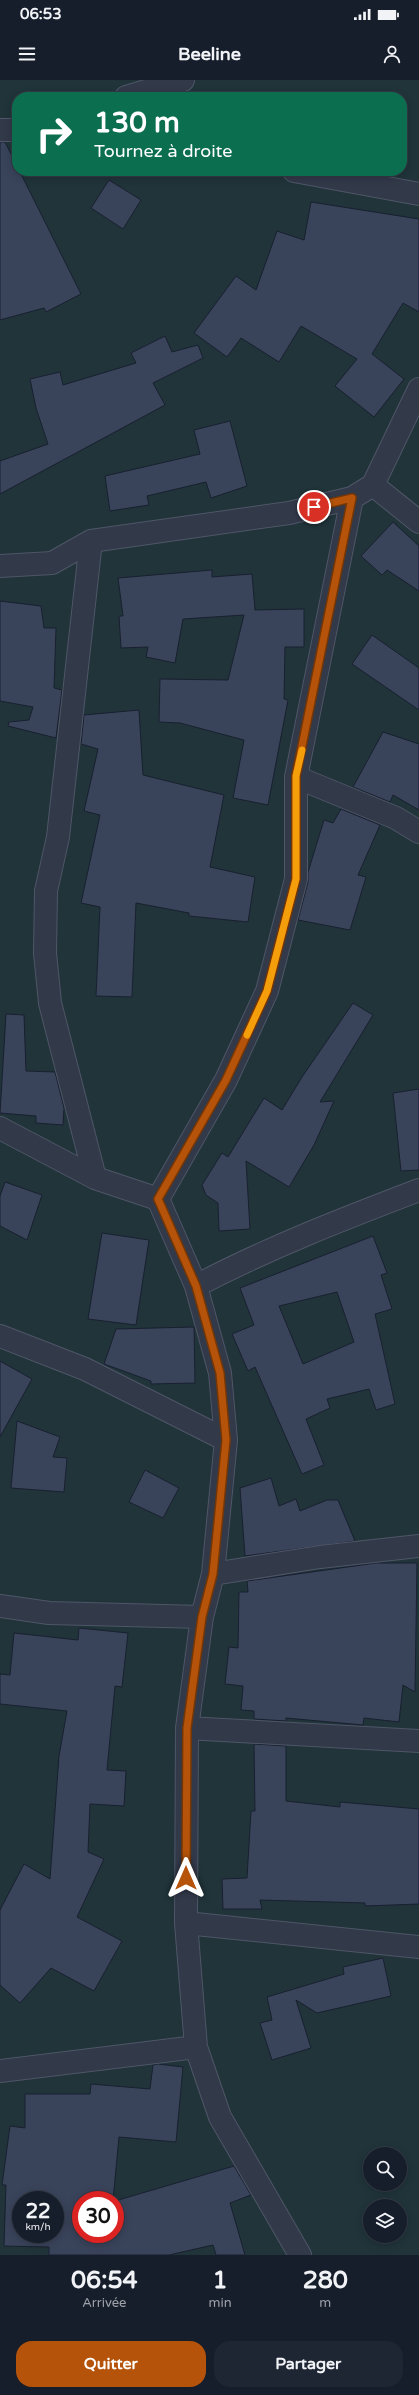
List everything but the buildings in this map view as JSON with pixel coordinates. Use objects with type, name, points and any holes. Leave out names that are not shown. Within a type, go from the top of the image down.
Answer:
[{"type":"street","points":[[143,92],[183,80]]},
{"type":"street","points":[[0,130],[12,130]]},
{"type":"street","points":[[321,176],[419,194]]},
{"type":"street","points":[[0,566],[52,562],[91,541],[289,513],[352,498],[373,485],[419,390]]},
{"type":"street","points":[[373,485],[419,522]]},
{"type":"street","points":[[158,1199],[226,1080],[267,991],[296,879],[296,776],[352,498]]},
{"type":"street","points":[[91,541],[58,837],[46,892],[44,953],[50,1003],[95,1178]]},
{"type":"street","points":[[296,776],[396,818],[419,832]]},
{"type":"street","points":[[0,1128],[95,1178],[158,1199],[196,1286],[220,1373],[226,1440],[213,1574],[202,1617],[187,1728],[186,1923],[196,2047],[220,2117],[300,2255]]},
{"type":"street","points":[[196,1286],[244,1261],[312,1230],[419,1190]]},
{"type":"street","points":[[0,1336],[85,1368],[226,1440]]},
{"type":"street","points":[[213,1574],[320,1557],[419,1546]]},
{"type":"street","points":[[0,1606],[49,1613],[202,1617]]},
{"type":"street","points":[[187,1728],[419,1741]]},
{"type":"street","points":[[186,1923],[419,1947]]},
{"type":"street","points":[[0,2071],[196,2047]]},
{"type":"shaded area","points":[[0,80],[419,80],[419,2255],[0,2255]]},
{"type":"slow traffic","points":[[247,1035],[267,991],[296,879],[296,776],[302,750]]},
{"type":"route","points":[[186,1878],[187,1728],[202,1617],[213,1574],[226,1440],[220,1373],[196,1286],[158,1199],[226,1080],[267,991],[296,879],[296,776],[352,498],[314,507]]}]
